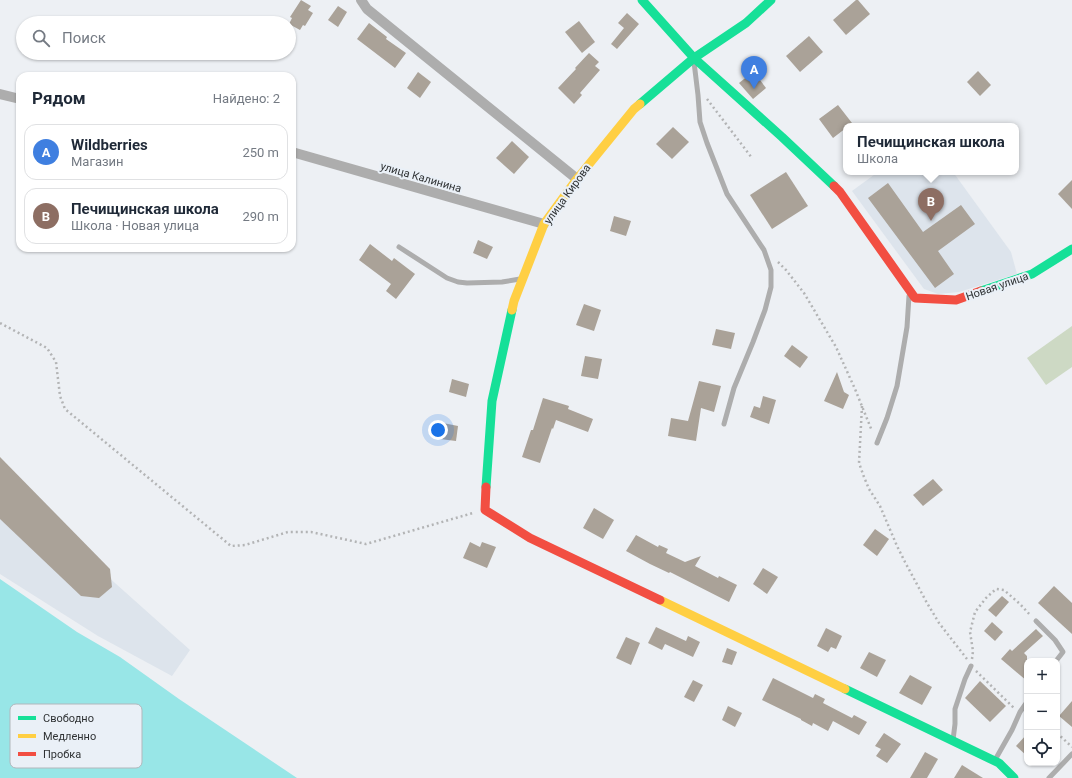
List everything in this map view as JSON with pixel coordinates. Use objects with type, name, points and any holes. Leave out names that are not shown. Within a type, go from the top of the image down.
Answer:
[{"type":"street","points":[[361,0],[368,9],[577,178]]},
{"type":"street","points":[[642,0],[694,58],[782,137],[840,192],[910,290]]},
{"type":"street","name":"улица Кирова","points":[[485,510],[492,401],[514,301],[544,224],[577,178],[634,109],[694,58],[746,23],[771,0]]},
{"type":"street","points":[[0,94],[16,98]]},
{"type":"street","name":"улица Калинина","points":[[296,153],[544,224]]},
{"type":"street","name":"Новая улица","points":[[910,290],[916,298],[956,300],[1032,274],[1072,249]]},
{"type":"street","points":[[485,510],[530,538],[999,763],[1014,778]]},
{"type":"lane","points":[[694,58],[700,122],[727,194],[755,234],[764,250],[771,270],[771,287],[765,310],[734,388],[724,424]]},
{"type":"lane","points":[[399,247],[447,278],[458,282],[502,282],[522,279]]},
{"type":"lane","points":[[877,443],[897,386],[907,327],[910,290]]},
{"type":"lane","points":[[1036,621],[1055,640],[1063,652],[1058,658]]},
{"type":"lane","points":[[953,741],[956,709],[965,679],[971,666]]},
{"type":"lane","points":[[995,761],[1012,730],[1019,713],[1024,706]]},
{"type":"lane","points":[[1049,778],[1072,754]]},
{"type":"path","points":[[697,85],[752,158]]},
{"type":"path","points":[[776,260],[804,293],[836,347],[877,443]]},
{"type":"path","points":[[0,323],[47,348],[56,362],[60,396],[65,409],[231,546],[245,545],[288,532],[311,532],[366,544],[485,510]]},
{"type":"path","points":[[862,406],[860,463],[869,489],[880,506],[905,562],[939,623],[971,666],[1019,713]]},
{"type":"path","points":[[971,666],[972,651],[970,632],[975,612],[996,588],[1004,590],[1036,621]]},
{"type":"path","points":[[1060,736],[1072,747]]},
{"type":"shaded area","points":[[874,175],[955,175],[1011,252],[1017,274],[959,292],[938,294],[924,289],[852,191]]},
{"type":"shaded area","points":[[0,465],[106,575],[190,650],[172,676],[98,636],[0,574]]},
{"type":"green space","points":[[1072,326],[1072,367],[1046,385],[1027,358]]},
{"type":"water","points":[[0,579],[77,632],[120,657],[179,699],[297,778],[0,778]]},
{"type":"building","points":[[301,0],[311,6],[308,10],[313,13],[305,26],[303,25],[300,30],[296,28],[296,16],[291,16]]},
{"type":"building","points":[[856,0],[858,0],[870,14],[846,35],[833,20]]},
{"type":"building","points":[[338,6],[347,12],[338,27],[328,20]]},
{"type":"building","points":[[627,13],[639,24],[617,49],[611,44],[624,28],[618,23]]},
{"type":"building","points":[[579,21],[595,42],[582,53],[565,32]]},
{"type":"building","points":[[369,23],[387,37],[386,39],[406,53],[395,68],[357,39]]},
{"type":"building","points":[[809,36],[823,52],[800,72],[786,56]]},
{"type":"building","points":[[589,53],[599,62],[595,66],[600,70],[580,93],[582,95],[574,104],[558,88]]},
{"type":"building","points":[[754,71],[766,88],[753,99],[739,83]]},
{"type":"building","points":[[978,71],[991,85],[980,96],[967,82]]},
{"type":"building","points":[[418,72],[431,82],[420,98],[407,88]]},
{"type":"building","points":[[838,105],[852,123],[843,123],[843,130],[833,138],[819,119]]},
{"type":"building","points":[[673,127],[689,142],[672,159],[656,144]]},
{"type":"building","points":[[512,141],[529,157],[514,174],[496,158]]},
{"type":"building","points":[[786,172],[808,206],[772,229],[750,195]]},
{"type":"building","points":[[1072,180],[1072,209],[1058,194]]},
{"type":"building","points":[[888,183],[923,232],[961,205],[975,224],[938,251],[954,274],[935,288],[868,198]]},
{"type":"building","points":[[614,216],[631,221],[626,236],[610,231]]},
{"type":"building","points":[[478,240],[493,247],[487,259],[473,253]]},
{"type":"building","points":[[370,244],[392,261],[394,258],[415,274],[396,299],[386,291],[391,284],[359,260]]},
{"type":"building","points":[[584,304],[601,310],[594,331],[576,325]]},
{"type":"building","points":[[716,329],[735,333],[731,349],[712,345]]},
{"type":"building","points":[[792,345],[808,357],[800,368],[784,356]]},
{"type":"building","points":[[585,356],[602,359],[598,379],[581,376]]},
{"type":"building","points":[[837,372],[844,392],[849,395],[843,409],[824,401]]},
{"type":"building","points":[[452,379],[469,384],[466,397],[449,392]]},
{"type":"building","points":[[699,381],[721,386],[714,412],[701,408],[696,441],[668,436],[671,418],[688,421]]},
{"type":"building","points":[[763,396],[776,400],[769,424],[750,417],[754,406],[760,408]]},
{"type":"building","points":[[543,398],[569,406],[568,409],[593,419],[588,432],[556,420],[540,463],[522,457],[531,430],[533,430]]},
{"type":"building","points":[[443,423],[458,426],[456,441],[440,439]]},
{"type":"building","points":[[0,457],[110,569],[112,587],[99,598],[81,596],[0,519]]},
{"type":"building","points":[[933,479],[943,490],[923,506],[913,495]]},
{"type":"building","points":[[594,508],[614,520],[603,539],[583,528]]},
{"type":"building","points":[[875,529],[889,539],[877,556],[863,545]]},
{"type":"building","points":[[636,535],[658,547],[659,545],[668,549],[666,553],[685,562],[701,556],[695,566],[718,578],[719,576],[737,585],[729,602],[626,551]]},
{"type":"building","points":[[470,542],[480,547],[482,542],[496,547],[487,568],[463,558]]},
{"type":"building","points":[[763,568],[778,577],[767,594],[753,584]]},
{"type":"building","points":[[1054,586],[1072,603],[1072,634],[1038,603]]},
{"type":"building","points":[[1002,596],[1009,602],[996,617],[988,610]]},
{"type":"building","points":[[992,622],[1003,632],[995,641],[984,631]]},
{"type":"building","points":[[656,627],[686,641],[688,636],[700,642],[693,657],[665,644],[662,650],[648,643]]},
{"type":"building","points":[[826,628],[842,636],[836,649],[831,647],[828,652],[817,646]]},
{"type":"building","points":[[1036,629],[1043,636],[1024,653],[1027,658],[1024,658],[1024,678],[1001,659],[1010,649],[1012,651]]},
{"type":"building","points":[[626,637],[640,643],[631,665],[616,658]]},
{"type":"building","points":[[727,648],[737,652],[732,665],[722,662]]},
{"type":"building","points":[[869,652],[886,660],[877,677],[860,668]]},
{"type":"building","points":[[910,675],[932,687],[922,705],[899,693]]},
{"type":"building","points":[[773,678],[813,698],[815,694],[825,699],[823,703],[852,718],[854,715],[867,722],[859,735],[833,721],[828,731],[813,723],[812,726],[762,700]]},
{"type":"building","points":[[693,680],[703,685],[694,702],[684,697]]},
{"type":"building","points":[[980,681],[1006,706],[990,722],[965,698]]},
{"type":"building","points":[[1072,701],[1072,727],[1060,717],[1060,715]]},
{"type":"building","points":[[728,706],[742,713],[735,727],[722,720]]},
{"type":"building","points":[[884,733],[901,744],[887,763],[876,756],[881,749],[875,746]]},
{"type":"building","points":[[1024,737],[1024,753],[1016,746]]},
{"type":"building","points":[[925,752],[938,759],[927,778],[910,778]]},
{"type":"building","points":[[962,765],[983,778],[954,778]]},
{"type":"traffic: fast","points":[[642,0],[694,58],[834,186]]},
{"type":"traffic: fast","points":[[640,104],[694,58],[746,23],[771,0]]},
{"type":"traffic: fast","points":[[981,291],[1032,274],[1072,249]]},
{"type":"traffic: fast","points":[[486,487],[492,401],[512,310]]},
{"type":"traffic: fast","points":[[845,689],[999,763],[1014,778]]},
{"type":"traffic: slow","points":[[512,310],[514,301],[544,224],[577,179],[634,109],[640,104]]},
{"type":"traffic: slow","points":[[660,600],[845,689]]},
{"type":"traffic: jam","points":[[834,186],[840,192],[915,298],[956,300],[981,291]]},
{"type":"traffic: jam","points":[[486,487],[485,510],[530,538],[660,600]]},
{"type":"place","name":"Wildberries","points":[[754,89]]},
{"type":"place","name":"Печищинская школа","points":[[931,221]]}]
